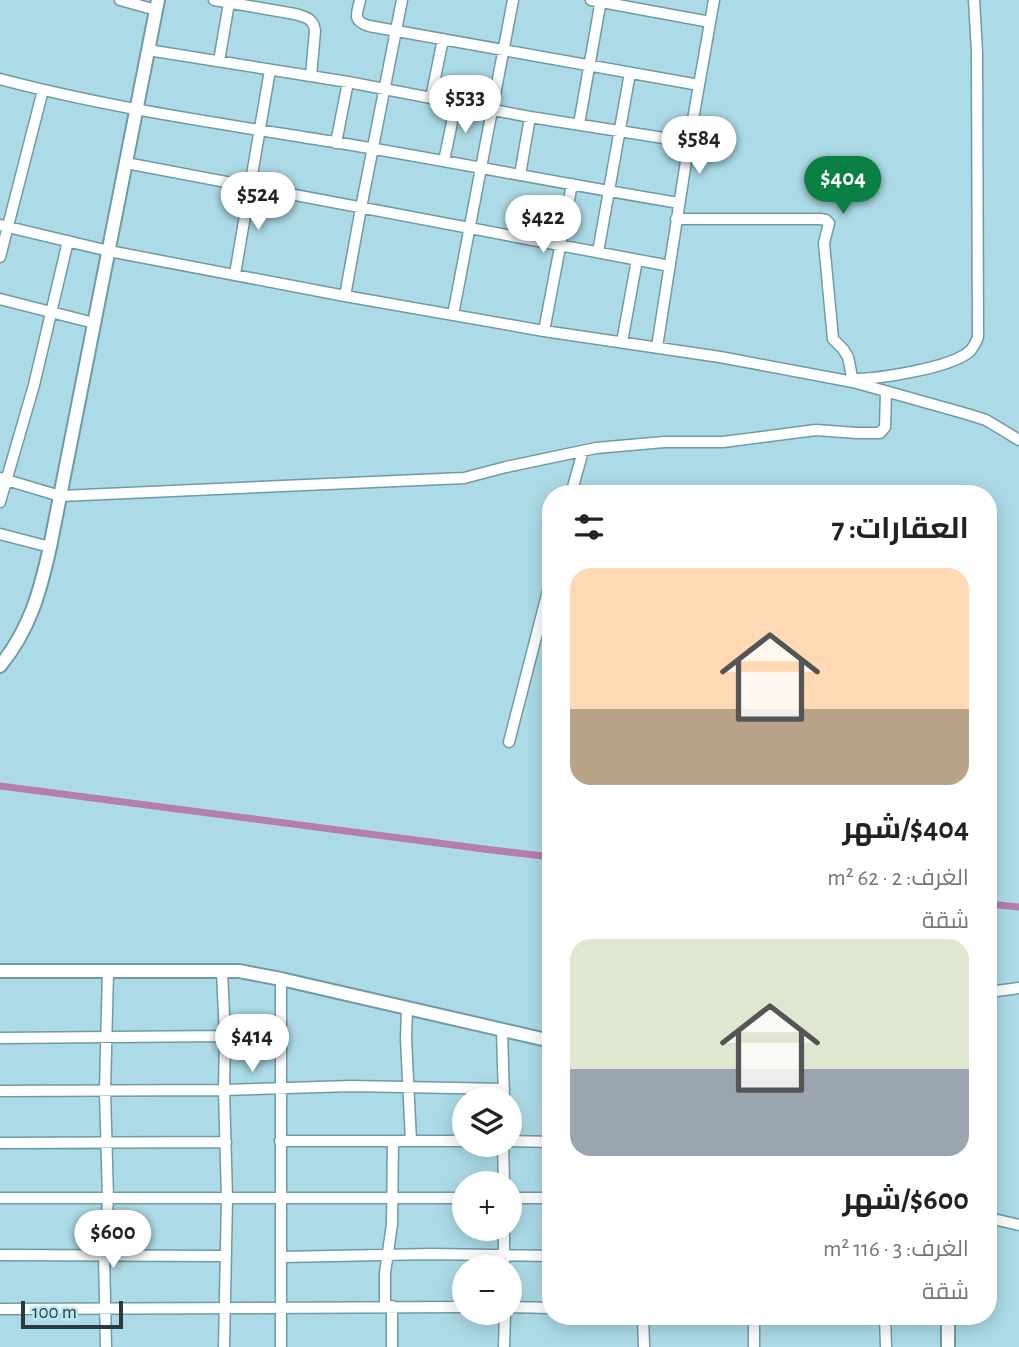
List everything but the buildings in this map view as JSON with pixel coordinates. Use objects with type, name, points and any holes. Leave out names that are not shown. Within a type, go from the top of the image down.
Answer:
[{"type":"main road","points":[[2,660],[20,638],[35,606],[50,547],[157,5]]},
{"type":"main road","points":[[0,971],[248,973],[542,1039]]},
{"type":"main road","points":[[948,1325],[948,1347]]},
{"type":"main road","points":[[957,1325],[957,1347]]},
{"type":"street","points":[[120,0],[157,5]]},
{"type":"street","points":[[214,0],[295,14],[312,21],[315,31],[311,76]]},
{"type":"street","points":[[360,0],[357,17],[361,24],[699,85]]},
{"type":"street","points":[[345,296],[402,0]]},
{"type":"street","points":[[453,315],[513,0]]},
{"type":"street","points":[[657,347],[714,0]]},
{"type":"street","points":[[853,380],[873,379],[940,366],[967,354],[978,337],[977,52],[974,0]]},
{"type":"street","points":[[579,124],[591,65],[598,1],[710,23]]},
{"type":"street","points":[[219,61],[229,3]]},
{"type":"street","points":[[430,98],[443,39]]},
{"type":"street","points":[[148,50],[384,88],[530,117],[689,142]]},
{"type":"street","points":[[235,274],[270,69]]},
{"type":"street","points":[[598,252],[630,73]]},
{"type":"street","points":[[0,79],[136,110],[482,167],[679,203]]},
{"type":"street","points":[[336,143],[348,82]]},
{"type":"street","points":[[0,257],[4,226],[43,90]]},
{"type":"street","points":[[444,161],[456,103]]},
{"type":"street","points":[[520,175],[530,117]]},
{"type":"street","points":[[126,163],[670,266]]},
{"type":"street","points":[[544,331],[572,184]]},
{"type":"street","points":[[676,219],[826,220],[829,223],[824,243],[833,340],[848,357],[853,380]]},
{"type":"street","points":[[4,226],[109,251],[345,296],[853,380],[986,420],[1019,440]]},
{"type":"street","points":[[0,502],[4,479],[34,385],[68,242]]},
{"type":"street","points":[[622,342],[637,260]]},
{"type":"street","points":[[0,299],[94,323]]},
{"type":"street","points":[[4,479],[60,496],[464,478],[583,451],[639,444],[723,442],[816,430],[880,433],[885,427],[886,392]]},
{"type":"street","points":[[574,485],[583,451]]},
{"type":"street","points":[[0,534],[50,547]]},
{"type":"street","points":[[509,742],[542,614]]},
{"type":"street","points":[[106,1347],[104,1255],[108,1199],[108,971]]},
{"type":"street","points":[[222,971],[227,1199],[224,1347]]},
{"type":"street","points":[[281,979],[281,1347]]},
{"type":"street","points":[[997,991],[1019,988]]},
{"type":"street","points":[[407,1008],[405,1039],[411,1141]]},
{"type":"street","points":[[502,1030],[504,1087]]},
{"type":"street","points":[[0,1038],[225,1036]]},
{"type":"street","points":[[0,1091],[224,1090],[352,1086],[452,1090]]},
{"type":"street","points":[[280,1141],[452,1141]]},
{"type":"street","points":[[392,1347],[386,1273],[392,1224],[393,1141]]},
{"type":"street","points":[[522,1141],[542,1142]]},
{"type":"street","points":[[0,1143],[226,1142]]},
{"type":"street","points":[[0,1198],[452,1198]]},
{"type":"street","points":[[522,1198],[542,1198]]},
{"type":"street","points":[[997,1220],[1019,1225]]},
{"type":"street","points":[[504,1241],[504,1254]]},
{"type":"street","points":[[0,1255],[226,1256]]},
{"type":"street","points":[[281,1257],[542,1256]]},
{"type":"street","points":[[0,1309],[452,1307]]},
{"type":"street","points":[[522,1307],[542,1308]]},
{"type":"street","points":[[504,1347],[505,1325]]},
{"type":"street","points":[[643,1325],[644,1347]]},
{"type":"street","points":[[754,1325],[754,1347]]},
{"type":"street","points":[[885,1325],[886,1347]]},
{"type":"waterway","points":[[0,786],[542,856]]},
{"type":"waterway","points":[[997,905],[1019,907]]}]
